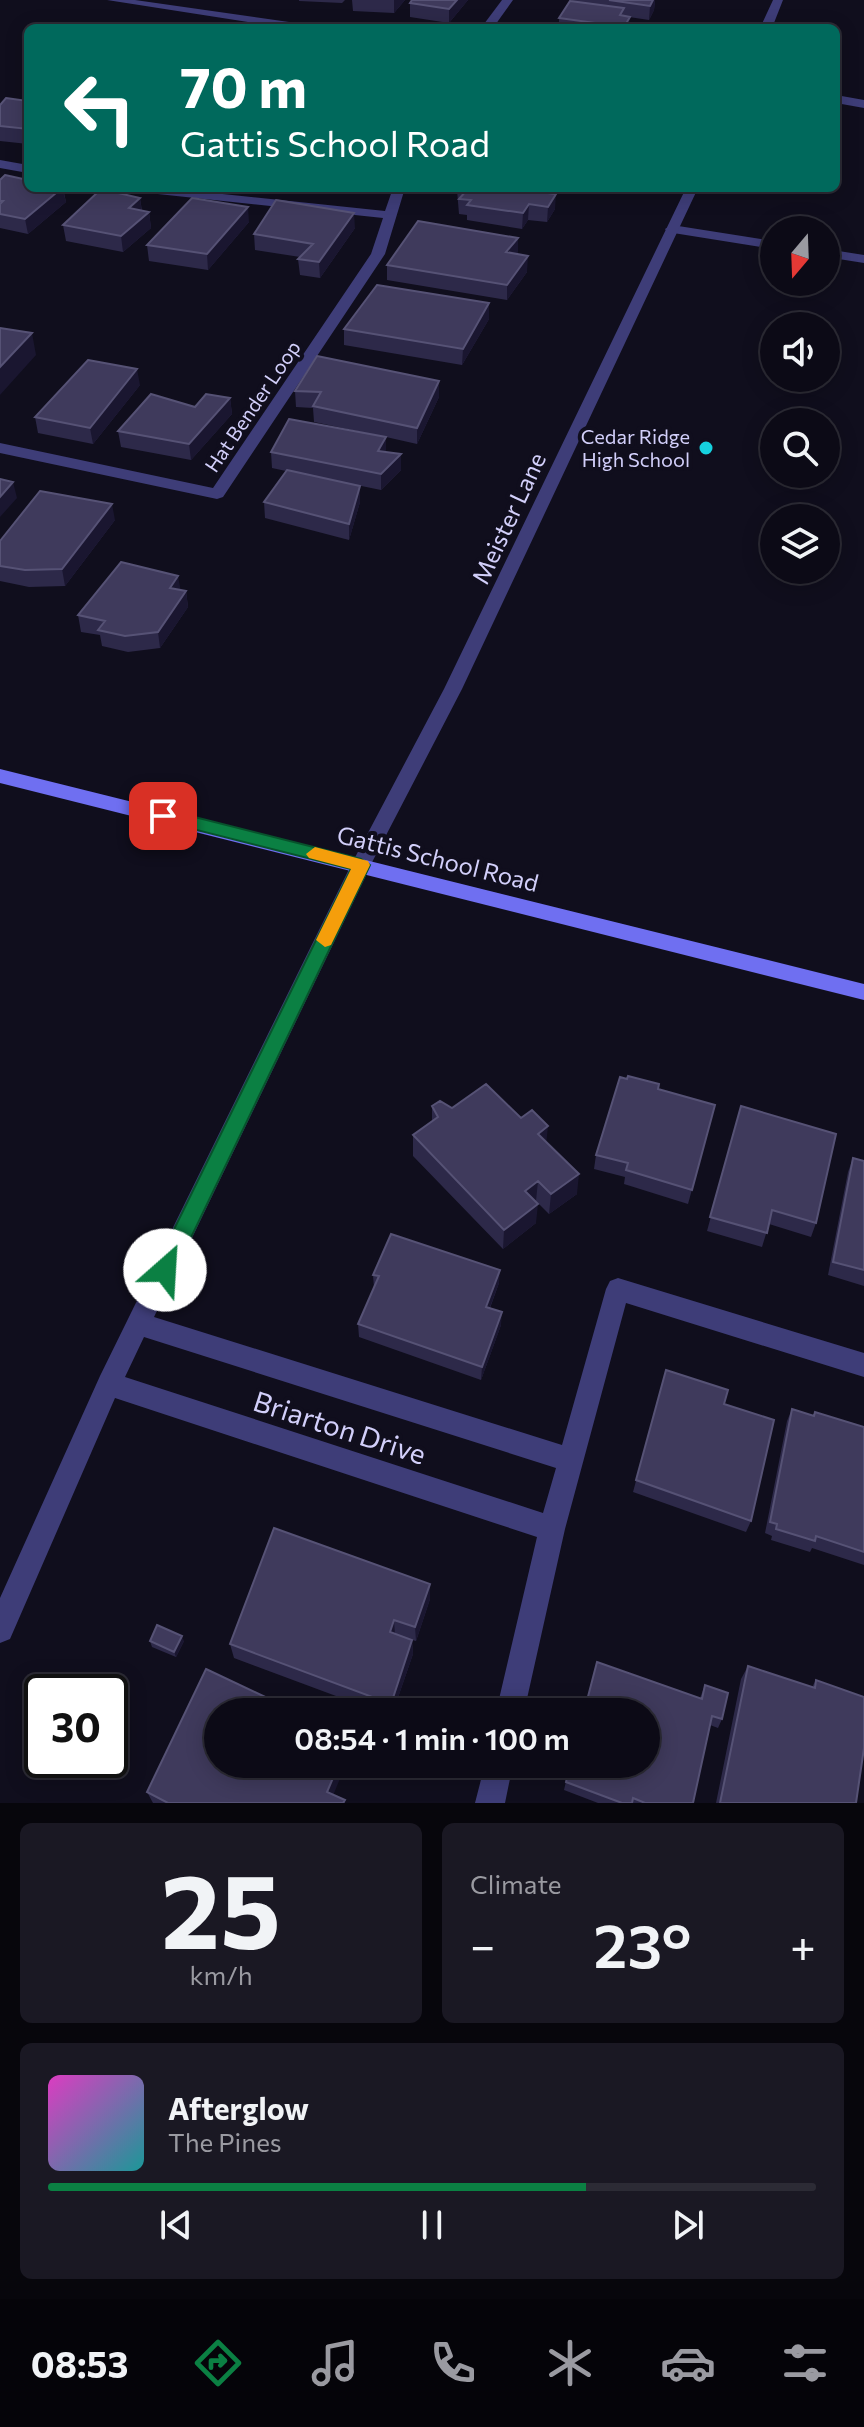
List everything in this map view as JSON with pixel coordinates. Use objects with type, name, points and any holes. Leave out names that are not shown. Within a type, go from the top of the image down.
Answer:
[{"type":"main road","name":"Gattis School Road","points":[[0,776],[864,992]]},
{"type":"street","points":[[112,0],[282,24]]},
{"type":"street","points":[[490,24],[508,0]]},
{"type":"street","points":[[768,24],[778,0]]},
{"type":"street","points":[[840,100],[864,104]]},
{"type":"street","points":[[0,164],[24,168]]},
{"type":"street","points":[[176,192],[391,215]]},
{"type":"street","name":"Hat Bender Loop","points":[[0,448],[217,494],[378,254],[398,192]]},
{"type":"street","name":"Meister Lane","points":[[0,1629],[109,1384],[361,865],[453,689],[690,192]]},
{"type":"street","points":[[672,229],[760,243]]},
{"type":"street","points":[[840,255],[864,259]]},
{"type":"street","points":[[513,1698],[552,1529],[618,1289],[864,1365]]},
{"type":"street","name":"Briarton Drive","points":[[139,1324],[570,1460]]},
{"type":"street","name":"Briarton Drive","points":[[109,1384],[552,1529]]},
{"type":"street","points":[[490,1803],[496,1778]]},
{"type":"building","points":[[412,0],[457,0],[449,9],[410,3]]},
{"type":"building","points":[[609,0],[653,0],[650,6]]},
{"type":"building","points":[[570,1],[624,8],[620,15],[630,17],[626,24],[559,18]]},
{"type":"building","points":[[6,98],[24,100],[24,129],[0,126],[0,105]]},
{"type":"building","points":[[5,175],[24,179],[24,192],[57,192],[25,219],[0,214],[3,201],[0,201],[0,180]]},
{"type":"building","points":[[98,192],[140,198],[129,208],[149,212],[121,236],[63,225]]},
{"type":"building","points":[[465,192],[556,194],[548,207],[529,204],[523,213],[467,205],[471,200],[459,199]]},
{"type":"building","points":[[192,198],[248,207],[207,254],[147,245]]},
{"type":"building","points":[[276,200],[354,213],[319,262],[298,259],[313,244],[254,234]]},
{"type":"building","points":[[418,221],[518,238],[506,252],[528,256],[507,285],[387,265]]},
{"type":"building","points":[[377,285],[489,303],[463,349],[344,329]]},
{"type":"building","points":[[0,328],[32,333],[0,367]]},
{"type":"building","points":[[317,356],[439,381],[417,428],[313,406],[321,392],[295,391]]},
{"type":"building","points":[[88,360],[137,369],[90,428],[35,417]]},
{"type":"building","points":[[151,394],[195,407],[206,394],[230,398],[189,444],[118,431]]},
{"type":"building","points":[[289,419],[386,437],[378,451],[401,454],[381,474],[271,452]]},
{"type":"building","points":[[287,470],[360,486],[349,524],[264,502]]},
{"type":"building","points":[[0,479],[13,482],[0,497]]},
{"type":"building","points":[[40,491],[112,504],[62,569],[25,570],[0,566],[0,541]]},
{"type":"building","points":[[121,562],[178,576],[170,588],[186,591],[158,632],[125,636],[98,630],[105,621],[78,615]]},
{"type":"building","points":[[628,1076],[659,1084],[658,1089],[715,1105],[692,1190],[626,1170],[628,1163],[596,1155],[620,1077],[627,1079]]},
{"type":"building","points":[[486,1084],[521,1118],[532,1110],[548,1126],[538,1134],[579,1174],[551,1194],[538,1181],[525,1191],[538,1204],[504,1230],[413,1135],[438,1117],[432,1106],[440,1101],[452,1108]]},
{"type":"building","points":[[741,1106],[836,1134],[816,1223],[772,1210],[767,1233],[710,1217]]},
{"type":"building","points":[[853,1158],[864,1161],[864,1270],[833,1262]]},
{"type":"building","points":[[391,1234],[500,1270],[486,1307],[502,1312],[482,1367],[358,1324],[379,1276],[373,1275]]},
{"type":"building","points":[[666,1370],[728,1390],[724,1404],[774,1420],[751,1521],[636,1480]]},
{"type":"building","points":[[792,1409],[814,1416],[815,1412],[864,1427],[864,1552],[816,1536],[815,1541],[776,1529],[777,1524],[770,1522]]},
{"type":"building","points":[[274,1528],[430,1584],[415,1627],[394,1620],[390,1632],[412,1640],[393,1698],[375,1698],[230,1644]]},
{"type":"building","points":[[157,1625],[182,1636],[174,1652],[150,1641]]},
{"type":"building","points":[[597,1662],[702,1699],[705,1685],[728,1693],[722,1719],[712,1716],[693,1803],[645,1803],[633,1798],[632,1803],[622,1803],[566,1782],[567,1778],[660,1778],[660,1698],[588,1698]]},
{"type":"building","points":[[748,1666],[815,1688],[816,1680],[864,1697],[864,1748],[856,1803],[720,1803]]},
{"type":"building","points":[[206,1669],[267,1698],[204,1698],[204,1778],[333,1778],[327,1792],[345,1800],[343,1803],[168,1803],[147,1792]]},
{"type":"slow traffic","points":[[315,854],[361,865],[325,940]]},
{"type":"place","name":"Cedar Ridge High School","points":[[706,448]]},
{"type":"route","points":[[163,816],[361,865],[165,1270]]}]
